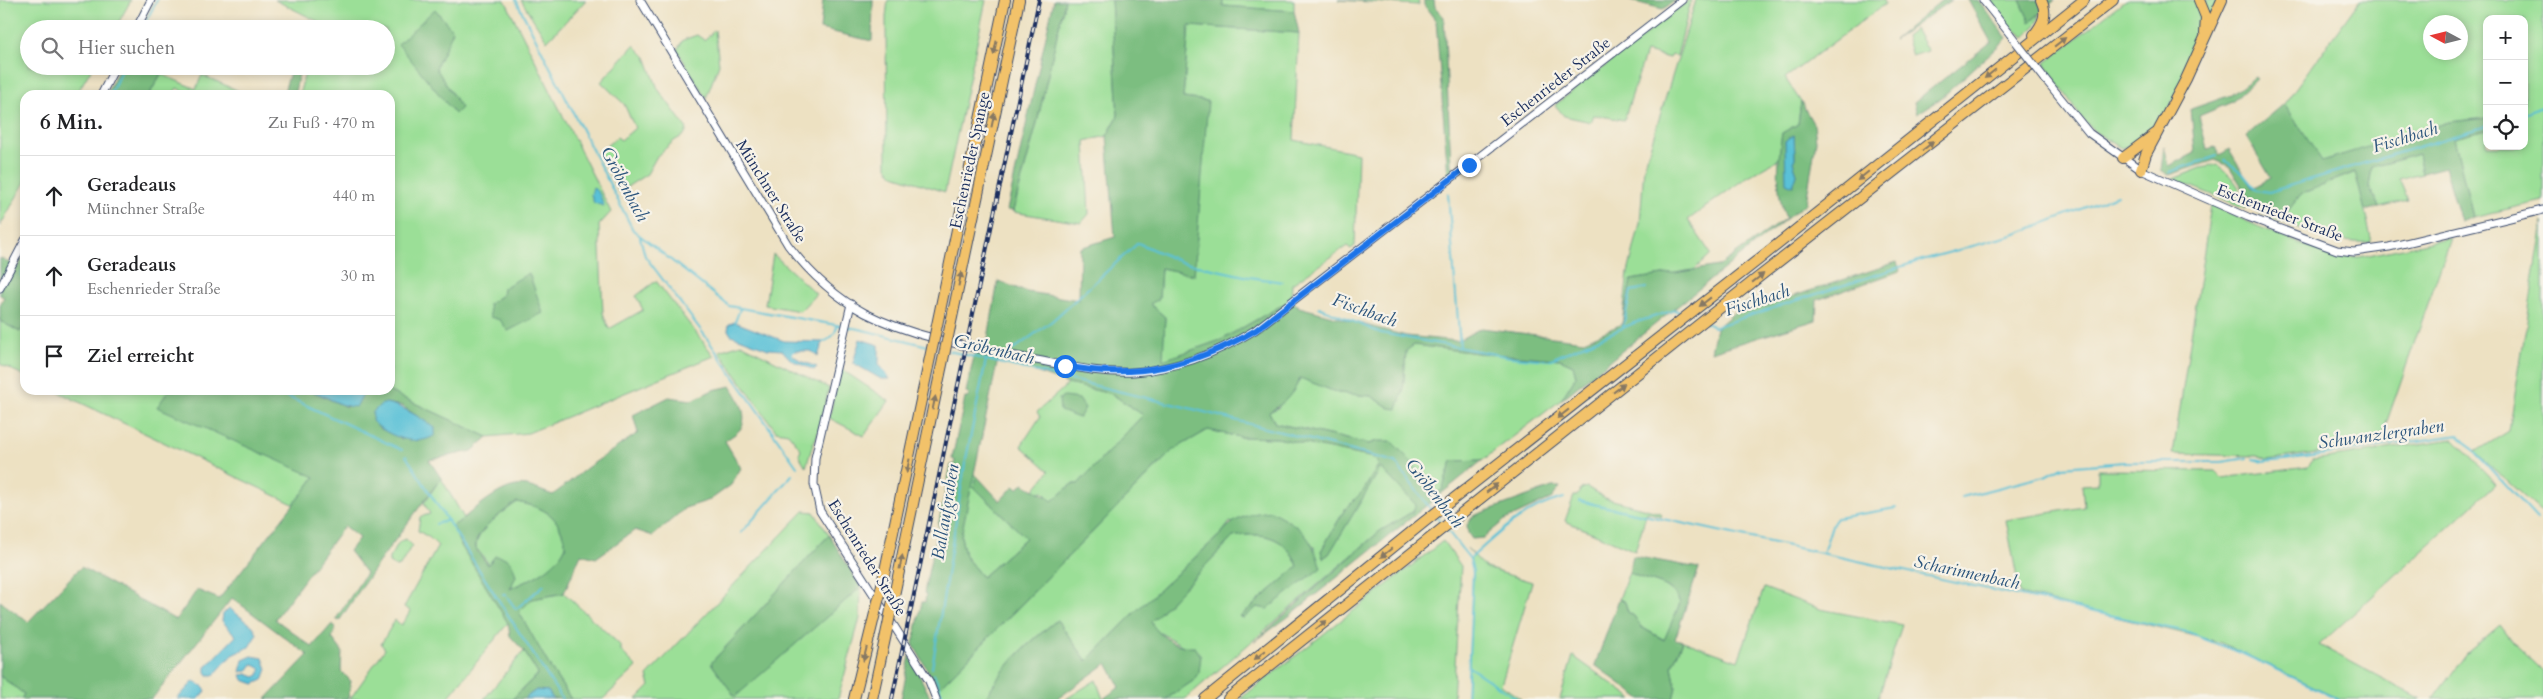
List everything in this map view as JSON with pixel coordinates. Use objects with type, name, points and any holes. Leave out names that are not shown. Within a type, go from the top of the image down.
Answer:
[{"type":"highway","name":"Eschenrieder Spange","points":[[854,699],[880,594],[1005,0]]},
{"type":"highway","name":"Eschenrieder Spange","points":[[872,699],[1018,0]]},
{"type":"highway","points":[[2028,44],[2044,19],[2045,10],[2041,0]]},
{"type":"highway","points":[[1205,699],[1424,522],[1688,316],[2084,0]]},
{"type":"highway","points":[[1228,699],[2113,0]]},
{"type":"highway","points":[[2199,0],[2206,17],[2204,39]]},
{"type":"highway","points":[[2140,170],[2186,79],[2222,0]]},
{"type":"highway","points":[[2123,158],[2158,132]]},
{"type":"street","points":[[141,20],[151,0]]},
{"type":"street","name":"Münchner Straße","points":[[640,0],[788,245],[810,270],[851,304],[886,323],[998,353],[1093,371],[1130,372],[1159,368],[1200,357],[1256,330],[1444,184]]},
{"type":"street","name":"Eschenrieder Straße","points":[[1444,184],[1682,0]]},
{"type":"street","name":"Eschenrieder Straße","points":[[1983,0],[2089,133],[2140,170],[2248,218],[2345,252],[2389,247],[2543,210]]},
{"type":"street","points":[[104,90],[111,75]]},
{"type":"street","points":[[0,288],[20,250]]},
{"type":"street","name":"Eschenrieder Straße","points":[[851,304],[816,458],[815,493],[820,511],[929,681],[936,699]]},
{"type":"green space","points":[[0,0],[131,0],[120,20],[20,20],[20,75],[88,75],[79,90],[20,90],[20,191],[0,226]]},
{"type":"green space","points":[[275,0],[505,0],[611,212],[599,225],[603,313],[609,329],[643,310],[636,296],[656,281],[714,356],[528,433],[488,437],[395,394],[395,90],[300,90],[305,75],[395,75],[395,20],[315,20]],"holes":[[[502,295],[509,330],[489,304]]]},
{"type":"green space","points":[[521,0],[586,0],[547,41]]},
{"type":"green space","points":[[823,0],[873,0],[872,41],[820,29]]},
{"type":"green space","points":[[888,0],[986,0],[945,192],[894,175],[887,167],[886,17]]},
{"type":"green space","points":[[1054,0],[1065,0],[1036,127],[1013,211],[1007,210]]},
{"type":"green space","points":[[1065,0],[1111,0],[1118,116],[1107,136],[1085,141],[1089,214],[1081,223],[1013,212],[1036,127]]},
{"type":"green space","points":[[1111,0],[1223,0],[1223,6],[1294,11],[1299,33],[1189,26],[1183,98],[1208,101],[1194,275],[1161,268],[1159,299],[1150,304],[1165,317],[1163,360],[1221,340],[1291,300],[1299,307],[1406,336],[1457,341],[1481,328],[1584,341],[1622,324],[1631,280],[1719,266],[1786,218],[1779,187],[1782,133],[1798,124],[1801,102],[1814,125],[1816,141],[1806,203],[1561,400],[1576,376],[1573,365],[1560,359],[1478,353],[1414,345],[1406,351],[1403,392],[1397,409],[1390,408],[1371,396],[1338,393],[1300,378],[1288,398],[1269,412],[1275,423],[1369,444],[1377,441],[1391,441],[1409,459],[1435,494],[1442,490],[1452,461],[1483,460],[1288,617],[1254,642],[1380,531],[1412,512],[1416,505],[1381,468],[1329,554],[1323,558],[1321,551],[1345,509],[1364,490],[1379,464],[1374,458],[1277,438],[1240,437],[1208,430],[1173,450],[938,689],[913,644],[922,602],[925,602],[926,594],[924,593],[936,535],[939,535],[941,527],[938,526],[951,465],[954,465],[955,460],[952,459],[965,398],[968,398],[969,393],[966,392],[975,352],[998,359],[961,536],[965,556],[982,577],[1026,538],[974,487],[976,475],[1000,501],[1014,486],[1018,489],[1023,483],[1052,501],[1072,484],[1078,484],[1143,415],[1112,394],[1068,384],[998,358],[998,353],[986,350],[998,281],[1027,292],[1079,300],[1080,248],[1115,237],[1107,136],[1118,116]],"holes":[[[1794,135],[1795,158],[1793,162],[1797,174],[1793,186],[1785,141]]]},
{"type":"green space","points":[[1223,0],[1294,0],[1294,11],[1222,6]]},
{"type":"green space","points":[[1338,0],[1418,0],[1419,5]]},
{"type":"green space","points":[[1424,0],[1434,0],[1435,7],[1444,17],[1451,165],[1455,171],[1448,176],[1436,21],[1424,5]]},
{"type":"green space","points":[[1627,0],[1676,0],[1663,9]]},
{"type":"green space","points":[[1689,0],[1691,1],[1677,56],[1671,55],[1669,58],[1646,52],[1624,120],[1594,115],[1591,122],[1564,116],[1555,105]]},
{"type":"green space","points":[[1696,0],[1884,0],[1885,4],[1785,78],[1801,102],[1798,124],[1782,133],[1779,159],[1747,177],[1688,220],[1711,254],[1694,270],[1631,280],[1622,324],[1628,273],[1640,223],[1644,167]]},
{"type":"green space","points":[[1942,0],[1951,0],[1894,40]]},
{"type":"green space","points":[[1968,0],[1978,0],[2007,38],[1941,98],[1917,114],[1914,102],[1991,42]]},
{"type":"green space","points":[[1987,0],[2020,0],[2030,22],[2040,14],[2038,21],[2024,37],[2003,21]]},
{"type":"green space","points":[[2020,0],[2055,0],[2030,22]]},
{"type":"green space","points":[[2125,0],[2218,0],[2168,111],[2142,139],[2122,148],[2095,132],[2080,116],[2045,63]]},
{"type":"green space","points":[[2360,0],[2543,0],[2543,201],[2473,217],[2454,138],[2483,131],[2483,150],[2528,150],[2528,15],[2483,15],[2483,118],[2449,122],[2321,162],[2284,104]]},
{"type":"green space","points":[[435,9],[453,31],[436,68],[461,108],[455,114],[398,44]]},
{"type":"green space","points":[[1189,26],[1299,33],[1294,140],[1358,153],[1355,246],[1351,249],[1347,246],[1292,284],[1291,300],[1221,340],[1162,361],[1165,317],[1149,304],[1159,299],[1161,268],[1194,274],[1207,101],[1183,98]]},
{"type":"green space","points":[[1915,29],[1928,51],[1912,56],[1906,36]]},
{"type":"green space","points":[[715,30],[719,64],[706,98],[677,50],[683,40],[697,35],[704,40]]},
{"type":"green space","points":[[634,45],[646,57],[658,89],[687,129],[684,135],[657,156],[647,174],[619,192],[599,152],[617,137],[621,140],[635,128],[624,104],[601,82]]},
{"type":"green space","points":[[116,75],[160,75],[152,90],[108,90]]},
{"type":"green space","points":[[160,75],[196,89],[202,75],[236,90],[181,90],[177,88],[176,90],[152,90]]},
{"type":"green space","points":[[289,75],[299,75],[295,90],[285,90]]},
{"type":"green space","points":[[2255,77],[2257,79],[2232,102],[2199,116],[2207,149],[2215,147],[2220,155],[2229,149],[2252,188],[2271,178],[2246,136],[2284,104],[2322,161],[2449,122],[2483,118],[2483,131],[2454,138],[2473,217],[2461,222],[2445,167],[2422,173],[2418,154],[2372,167],[2369,187],[2379,207],[2365,211],[2355,172],[2301,194],[2288,211],[2275,211],[2265,215],[2257,211],[2229,166],[2215,160],[2169,175],[2161,170],[2164,146],[2169,166],[2195,153],[2191,109],[2231,95]]},
{"type":"green space","points":[[2418,154],[2422,173],[2399,179],[2408,200],[2379,207],[2369,187],[2372,167]]},
{"type":"green space","points":[[2217,165],[2227,173],[2240,189],[2245,208],[2173,179],[2201,168]]},
{"type":"green space","points":[[2356,172],[2372,242],[2344,241],[2317,235],[2265,215],[2275,211],[2288,211],[2300,194]]},
{"type":"green space","points":[[2211,205],[2284,237],[2325,252],[2343,256],[2359,257],[2451,238],[2379,444],[2267,460],[2257,456],[2173,454]]},
{"type":"green space","points":[[2543,222],[2543,510],[2540,511],[2475,452],[2509,431]]},
{"type":"green space","points":[[773,254],[816,294],[800,311],[765,305]]},
{"type":"green space","points":[[0,258],[18,267],[20,263],[20,332],[0,321],[0,305],[4,297],[0,295]]},
{"type":"green space","points":[[1897,262],[1900,271],[1817,300],[1816,320],[1711,352],[1716,328],[1748,301],[1746,312]]},
{"type":"green space","points":[[529,273],[543,313],[508,331],[500,320],[490,317],[489,304],[502,295],[503,288]]},
{"type":"green space","points":[[0,321],[20,332],[20,374],[0,364]]},
{"type":"green space","points":[[741,344],[829,388],[817,436],[806,467],[799,455],[801,449],[788,433],[776,431],[719,351]]},
{"type":"green space","points":[[1414,345],[1478,353],[1560,359],[1573,365],[1576,376],[1561,400],[1483,460],[1452,461],[1442,490],[1435,494],[1377,441],[1369,444],[1275,423],[1269,412],[1278,408],[1300,377],[1338,393],[1371,396],[1390,408],[1403,392],[1406,350]]},
{"type":"green space","points":[[841,369],[889,401],[864,436],[829,418]]},
{"type":"green space","points":[[1068,384],[1112,394],[1143,415],[1078,484],[1072,484],[1052,501],[1043,492],[1033,491],[1049,471],[1021,446],[1040,417],[1037,412]]},
{"type":"green space","points":[[731,386],[743,412],[744,418],[741,428],[725,441],[741,468],[731,485],[710,500],[685,508],[653,536],[635,530],[596,558],[581,554],[564,593],[532,599],[519,612],[553,672],[571,699],[553,699],[548,691],[536,690],[524,699],[512,699],[538,674],[524,651],[510,636],[508,623],[459,542],[453,526],[488,499],[508,488],[527,486],[553,495],[588,467],[638,433],[633,415],[669,397],[692,400],[713,390]],"holes":[[[517,502],[536,507],[550,515],[559,527],[566,546],[556,561],[549,567],[510,589],[516,576],[510,561],[504,557],[495,556],[488,565],[477,550],[476,542],[491,522]]]},
{"type":"green space","points":[[395,394],[488,437],[472,451],[429,460],[441,478],[373,570],[339,621],[336,619],[366,573],[349,551],[359,538],[344,526],[275,619],[312,647],[332,624],[336,627],[332,638],[342,651],[341,671],[351,681],[348,699],[266,699],[308,655],[232,598],[152,699],[21,699],[24,694],[0,676],[0,601],[28,622],[81,567],[176,620],[197,590],[219,599],[315,477],[157,407],[165,395],[321,395],[346,407],[362,395]],"holes":[[[386,403],[402,406],[435,428],[402,439],[379,428]]]},
{"type":"green space","points":[[64,395],[166,395],[158,407],[315,476],[295,505]]},
{"type":"green space","points":[[1064,397],[1079,399],[1085,408],[1079,418],[1060,411],[1059,399]]},
{"type":"green space","points":[[1208,430],[1240,437],[1277,438],[1374,458],[1379,464],[1364,490],[1345,509],[1321,551],[1323,558],[1329,554],[1381,467],[1416,505],[1412,512],[1380,531],[1185,699],[1166,699],[1193,681],[1185,647],[1155,630],[1150,623],[1233,537],[1254,535],[1272,538],[1287,548],[1298,566],[1241,616],[1244,617],[1257,607],[1267,608],[1315,547],[1230,522],[1221,534],[1138,609],[1087,661],[1057,620],[1016,656],[1000,675],[985,699],[942,699],[938,689],[1173,450]]},
{"type":"green space","points":[[2454,439],[2496,484],[2319,645],[2421,699],[2341,699],[2219,642],[2020,594],[2006,520],[2084,507],[2082,485],[2098,484],[2098,470],[2215,471],[2222,478],[2308,467],[2313,460]]},
{"type":"green space","points":[[973,472],[976,475],[974,487],[1026,538],[982,577],[965,556],[961,536]]},
{"type":"green space","points":[[441,478],[464,518],[453,526],[459,542],[508,623],[447,699],[350,699],[385,649],[381,644],[395,620],[401,625],[411,611],[404,607],[438,546],[430,538],[418,531],[420,517],[430,514],[424,503]]},
{"type":"green space","points":[[1552,487],[1560,487],[1552,498],[1505,520],[1483,538],[1472,539],[1468,533],[1467,525],[1473,516]]},
{"type":"green space","points":[[1587,487],[1605,498],[1661,513],[1662,516],[1647,512],[1635,551],[1565,521],[1574,496],[1577,496],[1581,489]]},
{"type":"green space","points":[[517,502],[536,507],[550,515],[559,527],[566,546],[556,562],[549,568],[509,589],[476,548],[480,534],[485,528]]},
{"type":"green space","points":[[804,511],[814,512],[829,535],[711,663],[735,696],[861,587],[860,618],[838,699],[637,699],[650,686],[647,676]]},
{"type":"green space","points":[[1271,511],[1304,533],[1313,547],[1321,568],[1267,609],[1257,607],[1244,618],[1240,617],[1298,566],[1287,548],[1272,538],[1254,535],[1233,537],[1151,622],[1164,637],[1182,646],[1195,647],[1201,656],[1199,672],[1193,681],[1166,699],[1103,699],[1120,687],[1107,663],[1057,699],[985,699],[1008,665],[1057,620],[1087,661],[1138,609],[1226,528],[1237,520],[1250,515]]},
{"type":"green space","points":[[829,535],[861,587],[735,697],[711,663]]},
{"type":"green space","points":[[406,539],[412,545],[400,566],[396,567],[389,563],[389,558],[400,541]]},
{"type":"green space","points":[[1443,541],[1461,566],[1453,699],[1240,699]]},
{"type":"green space","points":[[1467,548],[1486,568],[1532,582],[1501,685],[1521,699],[1467,699],[1473,572],[1470,559],[1474,556]]},
{"type":"green space","points":[[1633,556],[1699,568],[1675,639],[1683,641],[1672,666],[1676,687],[1673,699],[1641,699],[1595,665],[1619,599],[1625,602],[1628,612],[1634,616],[1641,627],[1664,640],[1680,603],[1676,595],[1665,586],[1629,572]]},
{"type":"green space","points":[[1629,572],[1658,583],[1676,595],[1680,603],[1665,640],[1641,627],[1634,616],[1628,612],[1625,602],[1619,599]]},
{"type":"green space","points":[[1764,588],[1820,609],[1902,625],[1878,699],[1673,699],[1676,687],[1672,666],[1683,641],[1738,661]]},
{"type":"green space","points":[[564,593],[621,646],[621,651],[637,667],[603,699],[571,699],[518,612],[532,599]]},
{"type":"green space","points":[[2500,625],[2512,641],[2543,671],[2543,699],[2433,699],[2467,653]]},
{"type":"green space","points":[[524,651],[538,674],[512,699],[484,699]]},
{"type":"green space","points":[[910,656],[931,699],[901,699]]},
{"type":"green space","points":[[1573,656],[1633,699],[1560,699]]},
{"type":"green space","points":[[0,676],[24,694],[21,699],[0,699]]},
{"type":"green space","points":[[1096,680],[1103,699],[1066,699]]},
{"type":"water","points":[[1794,135],[1795,158],[1793,162],[1797,174],[1793,186],[1786,183],[1785,141]]},
{"type":"water","points":[[593,187],[600,195],[604,206],[594,203],[591,195]]},
{"type":"water","points":[[735,322],[784,341],[823,342],[818,356],[811,351],[795,351],[792,354],[800,361],[817,367],[814,370],[791,360],[782,350],[768,349],[731,335],[728,330],[729,324]]},
{"type":"water","points":[[860,339],[879,345],[879,364],[890,379],[881,379],[853,363]]},
{"type":"water","points":[[322,395],[362,395],[356,407],[337,403]]},
{"type":"water","points":[[386,403],[406,410],[423,420],[435,428],[435,435],[428,439],[411,440],[394,435],[378,426],[372,421],[373,412],[380,405]]},
{"type":"water","points":[[229,608],[253,626],[257,634],[249,647],[232,655],[214,675],[208,675],[206,667],[236,636],[222,621],[223,614]]},
{"type":"water","points":[[252,656],[263,658],[267,669],[263,680],[254,684],[243,680],[241,675],[247,674],[255,677],[259,675],[261,669],[252,664],[247,671],[240,672],[243,660]]},
{"type":"water","points":[[194,681],[204,687],[206,691],[199,699],[177,699]]},
{"type":"water","points":[[536,690],[548,691],[553,699],[524,699]]},
{"type":"waterway","points":[[147,20],[157,0]]},
{"type":"waterway","name":"Gröbenbach","points":[[516,0],[633,230],[729,306],[859,329],[928,346]]},
{"type":"waterway","points":[[112,90],[119,75]]},
{"type":"waterway","name":"Fischbach","points":[[2528,113],[2543,107]]},
{"type":"waterway","name":"Fischbach","points":[[2225,160],[2242,173],[2256,190],[2269,192],[2483,127]]},
{"type":"waterway","points":[[2170,172],[2217,156]]},
{"type":"waterway","points":[[1448,193],[1460,347]]},
{"type":"waterway","name":"Fischbach","points":[[1706,323],[1714,327],[1922,260],[2016,234],[2117,195]]},
{"type":"waterway","points":[[640,237],[645,256],[706,337],[797,467]]},
{"type":"waterway","name":"Fischbach","points":[[1013,350],[1052,321],[1138,243],[1181,262],[1249,277],[1283,282]]},
{"type":"waterway","points":[[1623,327],[1631,291],[1646,288]]},
{"type":"waterway","name":"Fischbach","points":[[1319,307],[1381,333],[1511,357],[1549,360],[1634,323],[1675,310],[1683,314]]},
{"type":"waterway","points":[[735,322],[740,309]]},
{"type":"waterway","points":[[823,342],[833,336],[837,325]]},
{"type":"waterway","name":"Gröbenbach","points":[[949,351],[1189,408],[1395,462],[1432,511]]},
{"type":"waterway","name":"Ballaufgraben","points":[[932,668],[965,464],[986,360]]},
{"type":"waterway","points":[[284,395],[402,450]]},
{"type":"waterway","name":"Schwanzlergraben","points":[[2253,459],[2264,462],[2284,460],[2459,435],[2537,519]]},
{"type":"waterway","points":[[406,456],[562,699]]},
{"type":"waterway","name":"Schwanzlergraben","points":[[1962,497],[2045,476],[2062,467],[2125,462],[2222,462],[2247,458]]},
{"type":"waterway","points":[[741,533],[792,475]]},
{"type":"waterway","name":"Scharinnenbach","points":[[1471,558],[1525,514],[1550,502],[1564,498]]},
{"type":"waterway","name":"Scharinnenbach","points":[[1579,501],[2183,631],[2241,653],[2339,699]]},
{"type":"waterway","name":"Schwanzlergraben","points":[[1823,553],[1832,525],[1837,518],[1896,508]]},
{"type":"waterway","name":"Gröbenbach","points":[[1436,516],[1443,524]]},
{"type":"waterway","points":[[436,524],[448,520]]},
{"type":"waterway","name":"Gröbenbach","points":[[1447,530],[1470,559],[1473,572],[1467,699]]},
{"type":"waterway","points":[[503,594],[505,594],[516,609],[544,585]]},
{"type":"waterway","points":[[1469,667],[1517,699]]},
{"type":"waterway","points":[[934,674],[944,699]]},
{"type":"railway","points":[[892,699],[1039,0]]},
{"type":"route","points":[[1065,366],[1101,371],[1130,372],[1151,370],[1200,357],[1220,349],[1256,330],[1469,165]]}]
